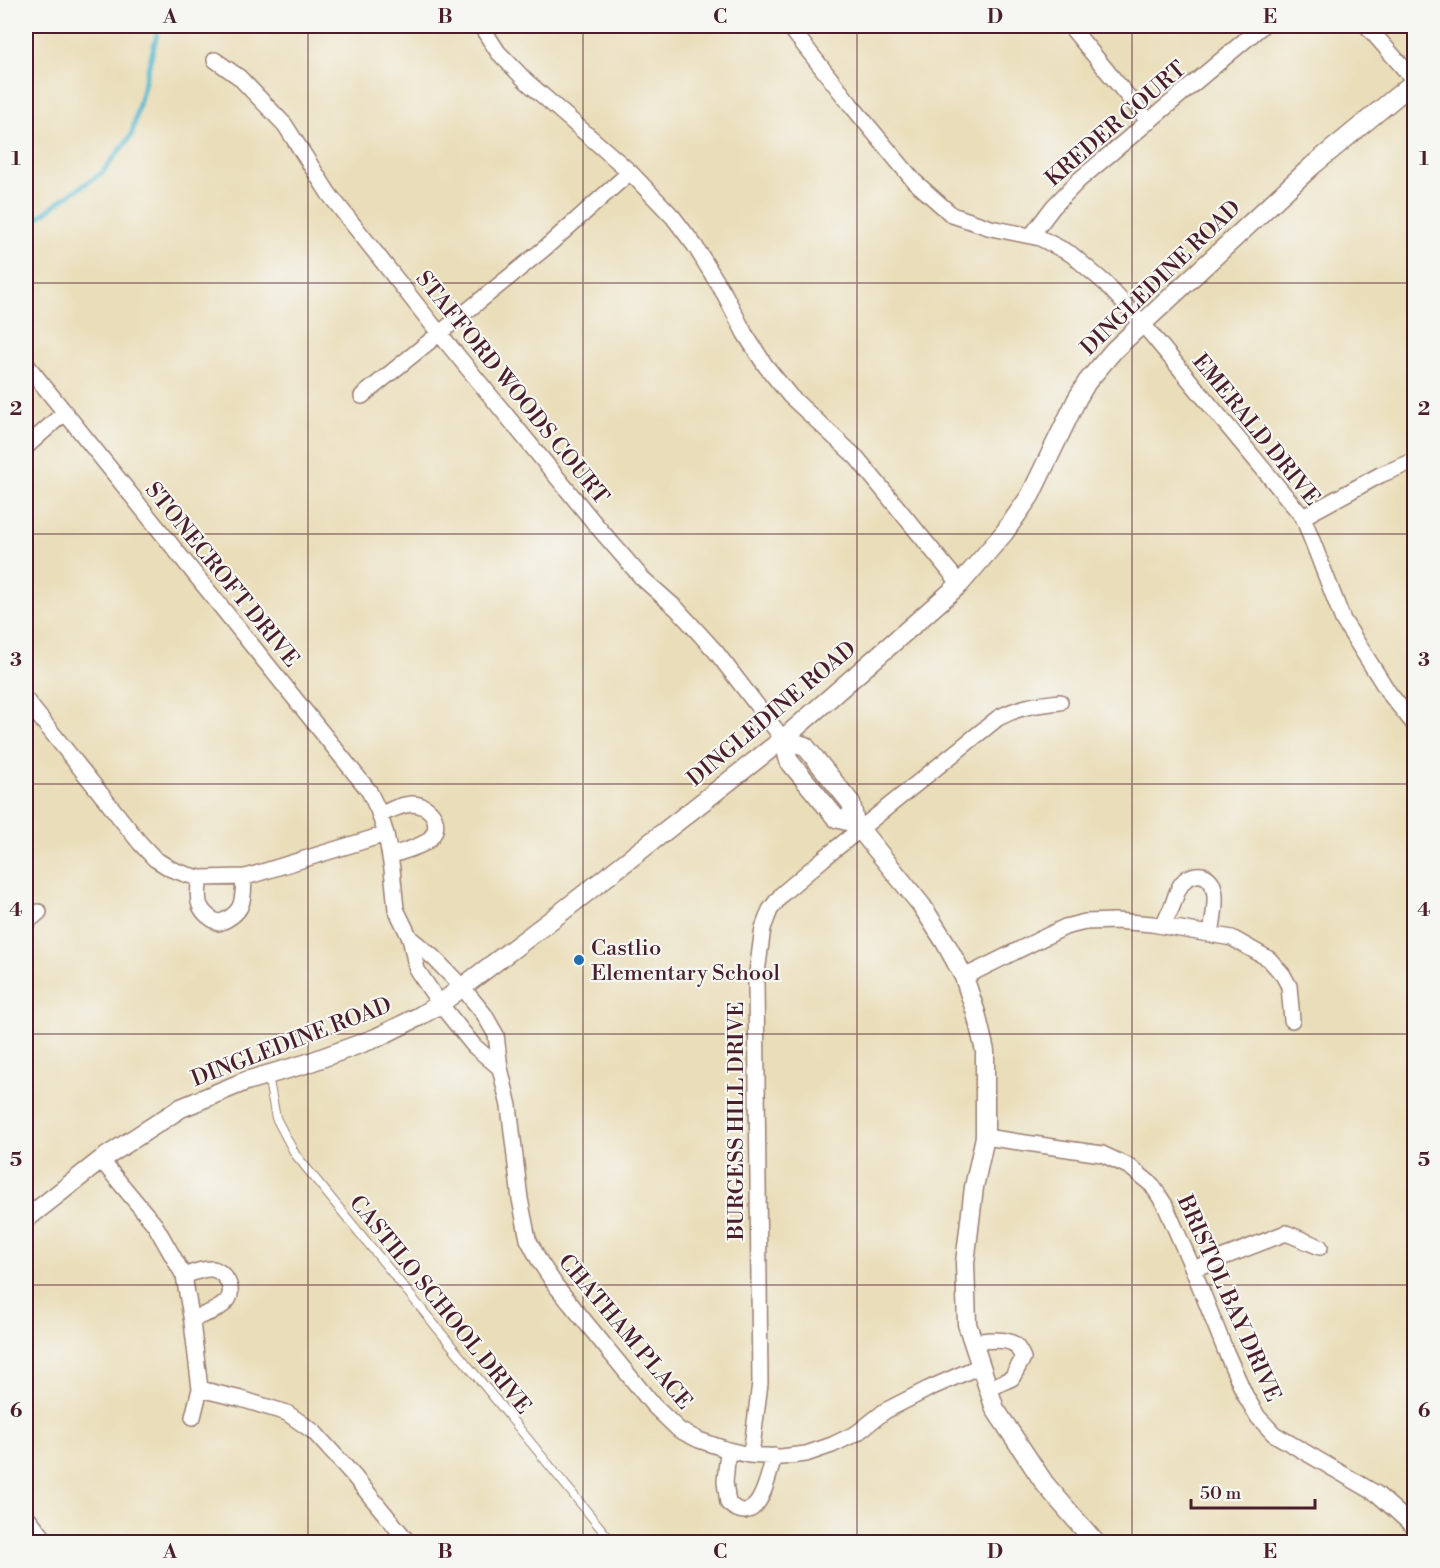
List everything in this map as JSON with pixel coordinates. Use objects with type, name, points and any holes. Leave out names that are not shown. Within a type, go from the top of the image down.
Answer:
[{"type":"street","points":[[481,26],[498,52],[526,81],[630,172],[661,204],[695,246],[725,295],[745,334],[771,372],[790,396],[857,458],[960,584]]},
{"type":"street","name":"EMERALD DRIVE","points":[[789,26],[914,181],[952,215],[991,228],[1040,238],[1071,254],[1105,283],[1142,323],[1303,517],[1343,620],[1389,693],[1414,724]]},
{"type":"street","points":[[1070,26],[1149,122]]},
{"type":"street","name":"KREDER COURT","points":[[1031,236],[1053,207],[1079,180],[1262,26]]},
{"type":"street","points":[[1367,26],[1414,81]]},
{"type":"street","name":"STAFFORD WOODS COURT","points":[[215,60],[239,77],[285,125],[328,194],[439,333],[642,578],[677,609],[716,652],[783,738]]},
{"type":"street","name":"DINGLEDINE ROAD","points":[[26,1220],[101,1160],[181,1108],[246,1082],[305,1064],[376,1038],[440,1004],[560,914],[783,738],[960,584],[1004,533],[1030,496],[1087,382],[1114,350],[1312,166],[1414,81]]},
{"type":"street","points":[[362,396],[545,248],[630,172]]},
{"type":"street","name":"STONECROFT DRIVE","points":[[26,364],[369,790],[386,834],[396,909],[410,938],[417,970],[440,1004]]},
{"type":"street","points":[[26,447],[64,412]]},
{"type":"street","points":[[1303,517],[1380,475],[1414,461]]},
{"type":"street","points":[[26,700],[140,843],[155,859],[171,869],[200,878],[249,877],[386,834]]},
{"type":"street","name":"BURGESS HILL DRIVE","points":[[752,1455],[760,1383],[756,980],[763,928],[770,910],[782,894],[858,826],[998,718],[1029,705],[1060,702]]},
{"type":"street","points":[[783,738],[789,761],[836,818],[858,826],[922,906],[945,942],[963,977],[976,1013],[985,1050],[985,1137],[974,1187],[965,1263],[967,1324],[995,1409],[1045,1484],[1095,1542]]},
{"type":"street","points":[[380,815],[398,807],[413,804],[428,808],[435,818],[436,826],[425,843],[390,856]]},
{"type":"street","points":[[1162,926],[1176,893],[1185,879],[1198,874],[1207,877],[1212,882],[1216,898],[1211,934]]},
{"type":"street","points":[[200,878],[198,902],[209,918],[219,923],[232,917],[240,908],[244,877]]},
{"type":"street","points":[[26,923],[39,912]]},
{"type":"street","points":[[963,977],[1065,927],[1085,922],[1116,921],[1162,926],[1232,938],[1269,959],[1289,986],[1292,1020]]},
{"type":"street","name":"STONECROFT DRIVE","points":[[410,938],[434,958],[462,987]]},
{"type":"street","name":"CHATHAM PLACE","points":[[462,987],[484,1014],[496,1035],[509,1106],[520,1199],[528,1239],[556,1286],[652,1405],[679,1430],[728,1450],[752,1455],[806,1454],[857,1433],[885,1411],[980,1366]]},
{"type":"street","points":[[440,1004],[474,1046],[501,1068]]},
{"type":"street","name":"BRISTOL BAY DRIVE","points":[[985,1137],[1102,1154],[1130,1167],[1152,1185],[1165,1205],[1226,1352],[1245,1395],[1258,1417],[1274,1434],[1377,1494],[1414,1527]]},
{"type":"street","points":[[101,1160],[155,1226],[184,1276],[192,1319],[200,1389],[193,1417]]},
{"type":"street","points":[[1193,1269],[1286,1233],[1320,1247]]},
{"type":"street","points":[[184,1276],[215,1269],[228,1281],[231,1291],[226,1303],[192,1319]]},
{"type":"street","points":[[972,1342],[996,1340],[1010,1342],[1015,1345],[1023,1358],[1012,1378],[988,1389]]},
{"type":"street","points":[[200,1389],[287,1413],[314,1432],[408,1542]]},
{"type":"street","points":[[728,1450],[725,1482],[728,1503],[735,1509],[753,1508],[762,1497],[774,1456]]},
{"type":"street","points":[[26,1515],[47,1542]]},
{"type":"lane","name":"CASTILO SCHOOL DRIVE","points":[[268,1076],[276,1118],[295,1154],[612,1542]]},
{"type":"waterway","points":[[26,227],[102,173],[131,136],[159,26]]},
{"type":"place","name":"Castlio Elementary School","points":[[579,960]]}]
